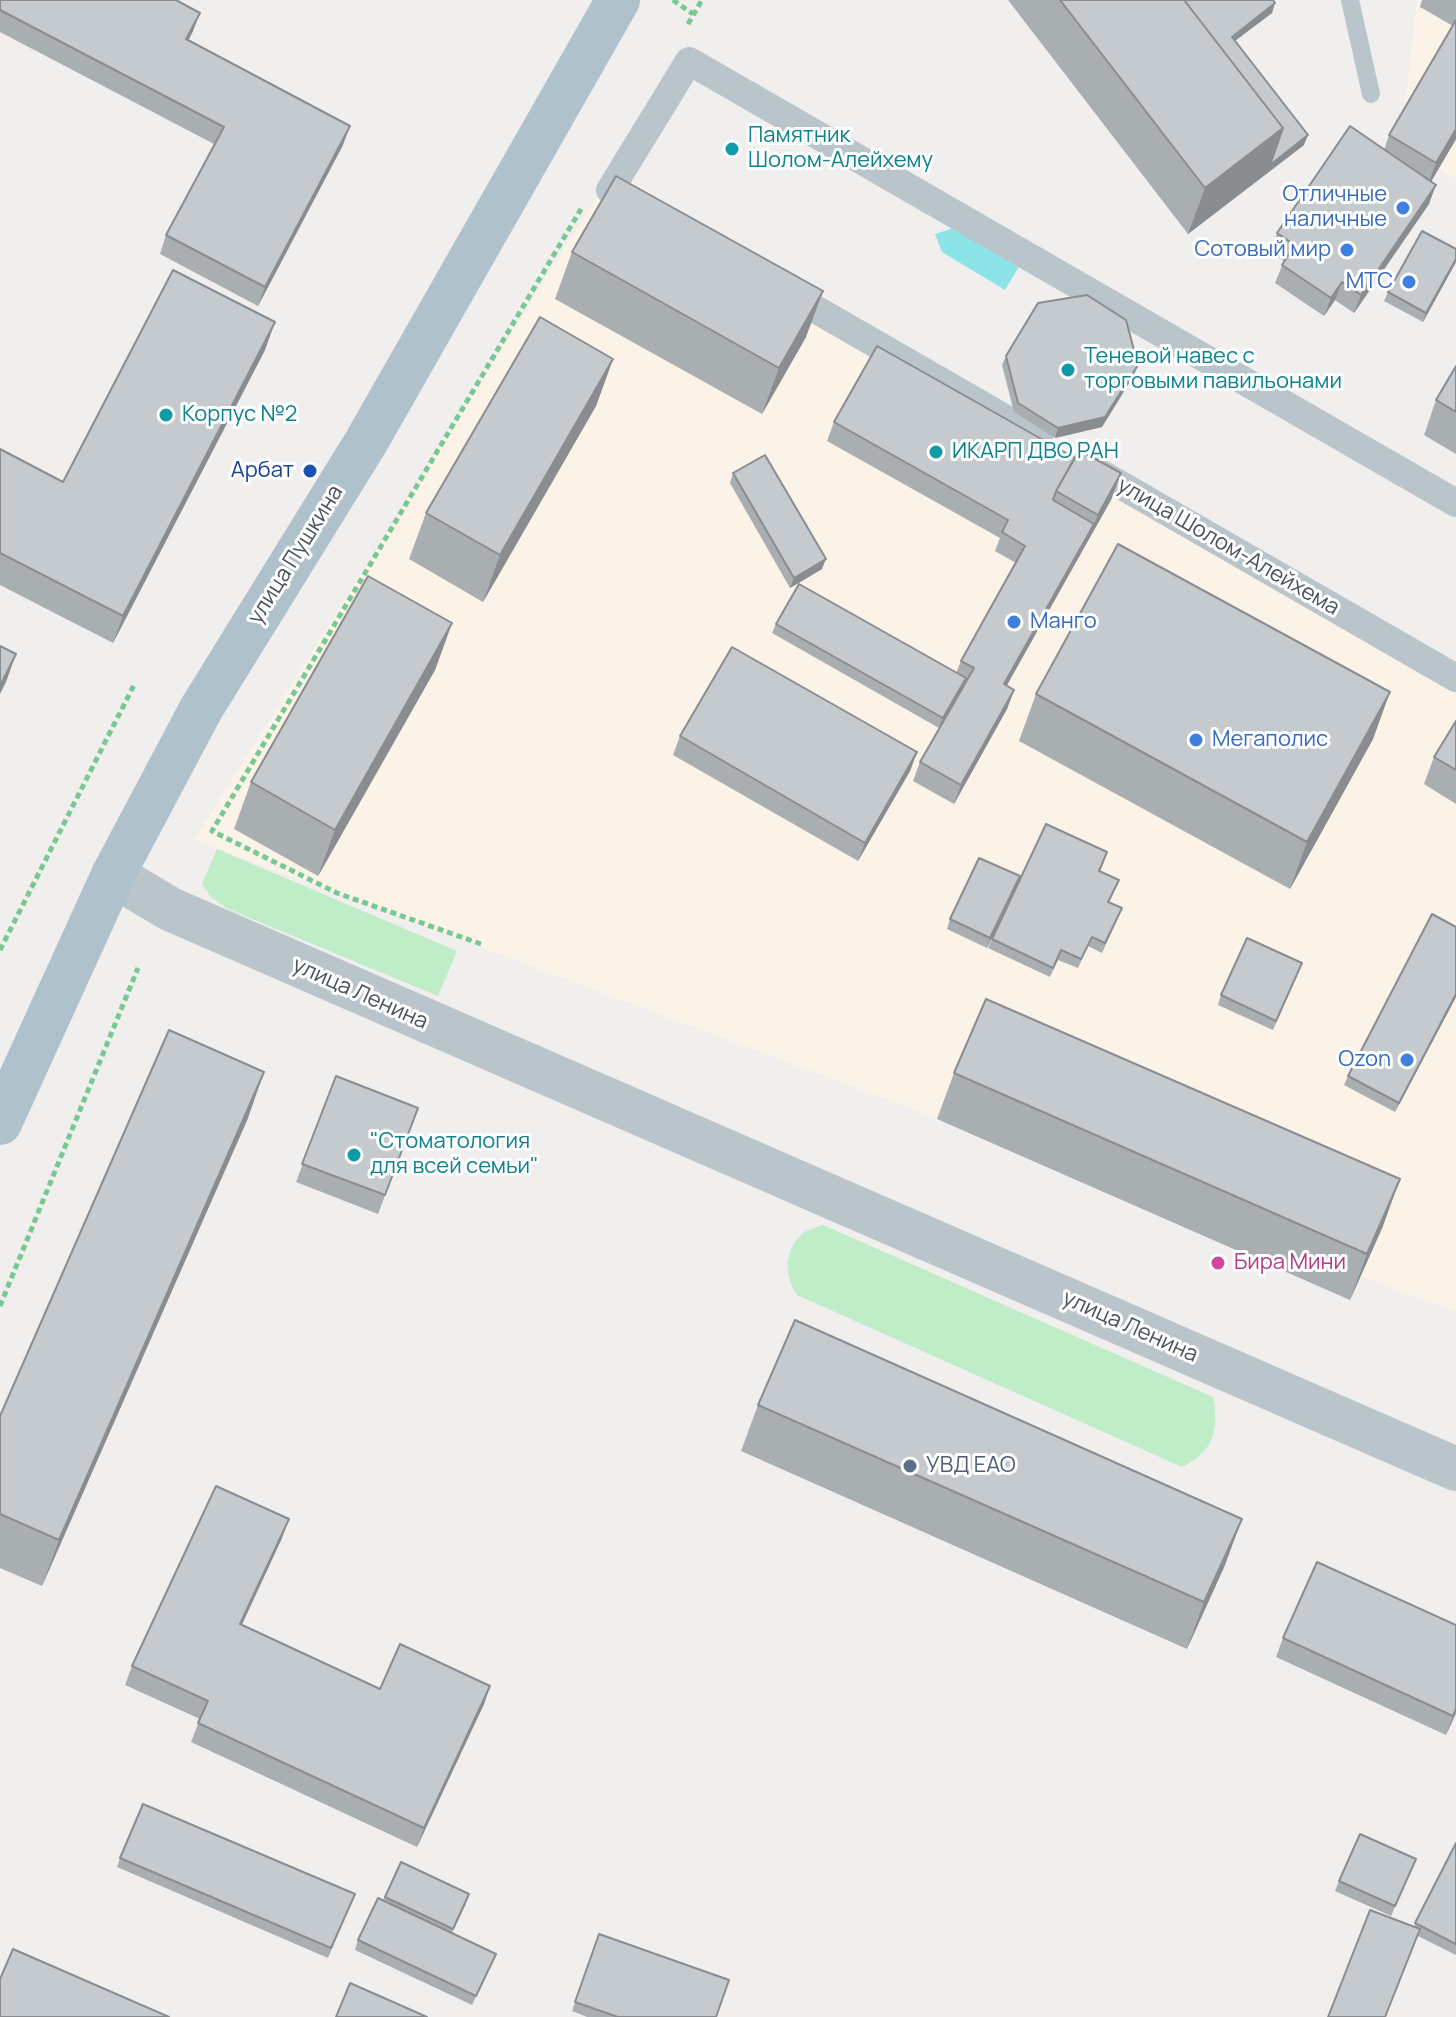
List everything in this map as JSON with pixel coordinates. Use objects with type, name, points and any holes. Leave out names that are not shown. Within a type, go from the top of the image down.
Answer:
[{"type":"main road","name":"улица Пушкина","points":[[0,1123],[113,875],[201,709],[366,442],[618,0]]},
{"type":"street","points":[[651,214],[610,190],[689,61],[1456,503]]},
{"type":"street","name":"улица Шолом-Алейхема","points":[[760,277],[1456,678]]},
{"type":"street","name":"улица Ленина","points":[[113,875],[170,909],[1456,1469]]},
{"type":"lane","points":[[1350,0],[1371,94]]},
{"type":"path","points":[[673,0],[693,14]]},
{"type":"path","points":[[686,27],[702,0]]},
{"type":"path","points":[[481,944],[337,893],[212,831],[582,208]]},
{"type":"path","points":[[0,950],[135,683]]},
{"type":"path","points":[[0,1306],[138,968]]},
{"type":"shaded area","points":[[1417,0],[1456,0],[1456,179],[1400,147]]},
{"type":"shaded area","points":[[613,171],[1456,671],[1456,1312],[194,840]]},
{"type":"green space","points":[[217,849],[457,951],[438,996],[228,909],[211,897],[202,884]]},
{"type":"green space","points":[[823,1225],[1213,1397],[1215,1420],[1212,1439],[1201,1454],[1182,1467],[797,1295],[788,1271],[789,1254],[805,1232]]},
{"type":"water","points":[[957,227],[1020,265],[1005,290],[942,252],[935,234]]},
{"type":"building","points":[[0,0],[176,0],[200,13],[186,39],[350,126],[265,287],[166,235],[224,127],[0,10]]},
{"type":"building","points":[[1060,0],[1184,0],[1283,128],[1205,188]]},
{"type":"building","points":[[1184,0],[1273,0],[1275,3],[1232,37],[1308,135],[1270,165],[1283,128]]},
{"type":"building","points":[[1456,20],[1456,129],[1436,163],[1389,135]]},
{"type":"building","points":[[1350,126],[1436,185],[1361,295],[1342,282],[1331,298],[1282,265],[1295,245],[1277,233]]},
{"type":"building","points":[[616,176],[823,291],[779,368],[572,252]]},
{"type":"building","points":[[1422,231],[1456,249],[1456,259],[1426,313],[1388,292]]},
{"type":"building","name":"Корпус №2","points":[[173,270],[275,322],[123,616],[0,553],[0,449],[63,482]]},
{"type":"building","name":"Теневой навес с торговыми павильонами","points":[[1087,295],[1126,320],[1138,365],[1105,417],[1058,428],[1018,403],[1006,356],[1038,303]]},
{"type":"building","points":[[540,317],[613,359],[500,555],[426,513]]},
{"type":"building","points":[[877,346],[1075,458],[1053,500],[1094,524],[1004,684],[1014,690],[961,785],[920,762],[974,668],[961,661],[1025,546],[1002,532],[1008,520],[834,422]]},
{"type":"building","points":[[1456,366],[1456,412],[1436,400]]},
{"type":"building","points":[[1079,450],[1121,473],[1098,515],[1056,491]]},
{"type":"building","points":[[765,455],[826,559],[794,578],[733,473]]},
{"type":"building","name":"Мегаполис","points":[[1118,544],[1390,692],[1307,842],[1036,694]]},
{"type":"building","points":[[368,576],[452,623],[335,830],[251,782]]},
{"type":"building","points":[[799,584],[966,678],[943,718],[776,624]]},
{"type":"building","points":[[0,646],[16,654],[0,686]]},
{"type":"building","points":[[732,647],[917,752],[865,843],[680,736]]},
{"type":"building","points":[[1456,721],[1456,770],[1434,757]]},
{"type":"building","points":[[1046,824],[1107,852],[1099,871],[1119,880],[1108,902],[1122,908],[1105,943],[1092,937],[1081,959],[1061,950],[1053,968],[992,939]]},
{"type":"building","points":[[979,858],[1020,876],[990,938],[950,919]]},
{"type":"building","points":[[1432,914],[1456,927],[1456,994],[1399,1103],[1348,1076]]},
{"type":"building","points":[[1247,938],[1302,963],[1276,1021],[1221,995]]},
{"type":"building","points":[[986,999],[1400,1179],[1367,1254],[954,1073]]},
{"type":"building","points":[[169,1030],[264,1072],[59,1540],[0,1514],[0,1416]]},
{"type":"building","name":"\"Стоматология для всей семьи\"","points":[[336,1076],[418,1108],[385,1195],[302,1164]]},
{"type":"building","points":[[795,1320],[1242,1519],[1204,1602],[758,1405]]},
{"type":"building","points":[[216,1486],[289,1519],[240,1624],[380,1689],[400,1644],[490,1686],[424,1828],[198,1723],[208,1701],[132,1666]]},
{"type":"building","points":[[1317,1562],[1456,1625],[1456,1709],[1453,1716],[1283,1638]]},
{"type":"building","points":[[143,1804],[355,1894],[331,1948],[120,1858]]},
{"type":"building","points":[[1360,1834],[1416,1859],[1395,1906],[1339,1881]]},
{"type":"building","points":[[1456,1843],[1456,1944],[1415,1923]]},
{"type":"building","points":[[401,1862],[469,1894],[453,1929],[385,1897]]},
{"type":"building","points":[[378,1898],[496,1954],[476,1996],[358,1940]]},
{"type":"building","points":[[1370,1910],[1420,1929],[1385,2017],[1328,2017]]},
{"type":"building","points":[[599,1934],[729,1980],[716,2017],[618,2017],[575,2002]]},
{"type":"building","points":[[13,1949],[169,2017],[0,2017],[0,1979]]},
{"type":"building","points":[[350,1983],[427,2017],[336,2017]]},
{"type":"place","name":"Памятник Шолом-Алейхему","points":[[732,149]]},
{"type":"place","name":"Отличные наличные","points":[[1403,208]]},
{"type":"place","name":"Сотовый мир","points":[[1347,250]]},
{"type":"place","name":"МТС","points":[[1409,282]]},
{"type":"place","name":"Теневой навес с торговыми павильонами","points":[[1068,370]]},
{"type":"place","name":"Корпус №2","points":[[166,415]]},
{"type":"place","name":"ИКАРП ДВО РАН","points":[[936,452]]},
{"type":"place","name":"Арбат","points":[[310,471]]},
{"type":"place","name":"Манго","points":[[1014,622]]},
{"type":"place","name":"Мегаполис","points":[[1196,740]]},
{"type":"place","name":"Ozon","points":[[1407,1060]]},
{"type":"place","name":"\"Стоматология для всей семьи\"","points":[[354,1155]]},
{"type":"place","name":"Бира Мини","points":[[1218,1263]]},
{"type":"place","name":"УВД ЕАО","points":[[910,1466]]}]
